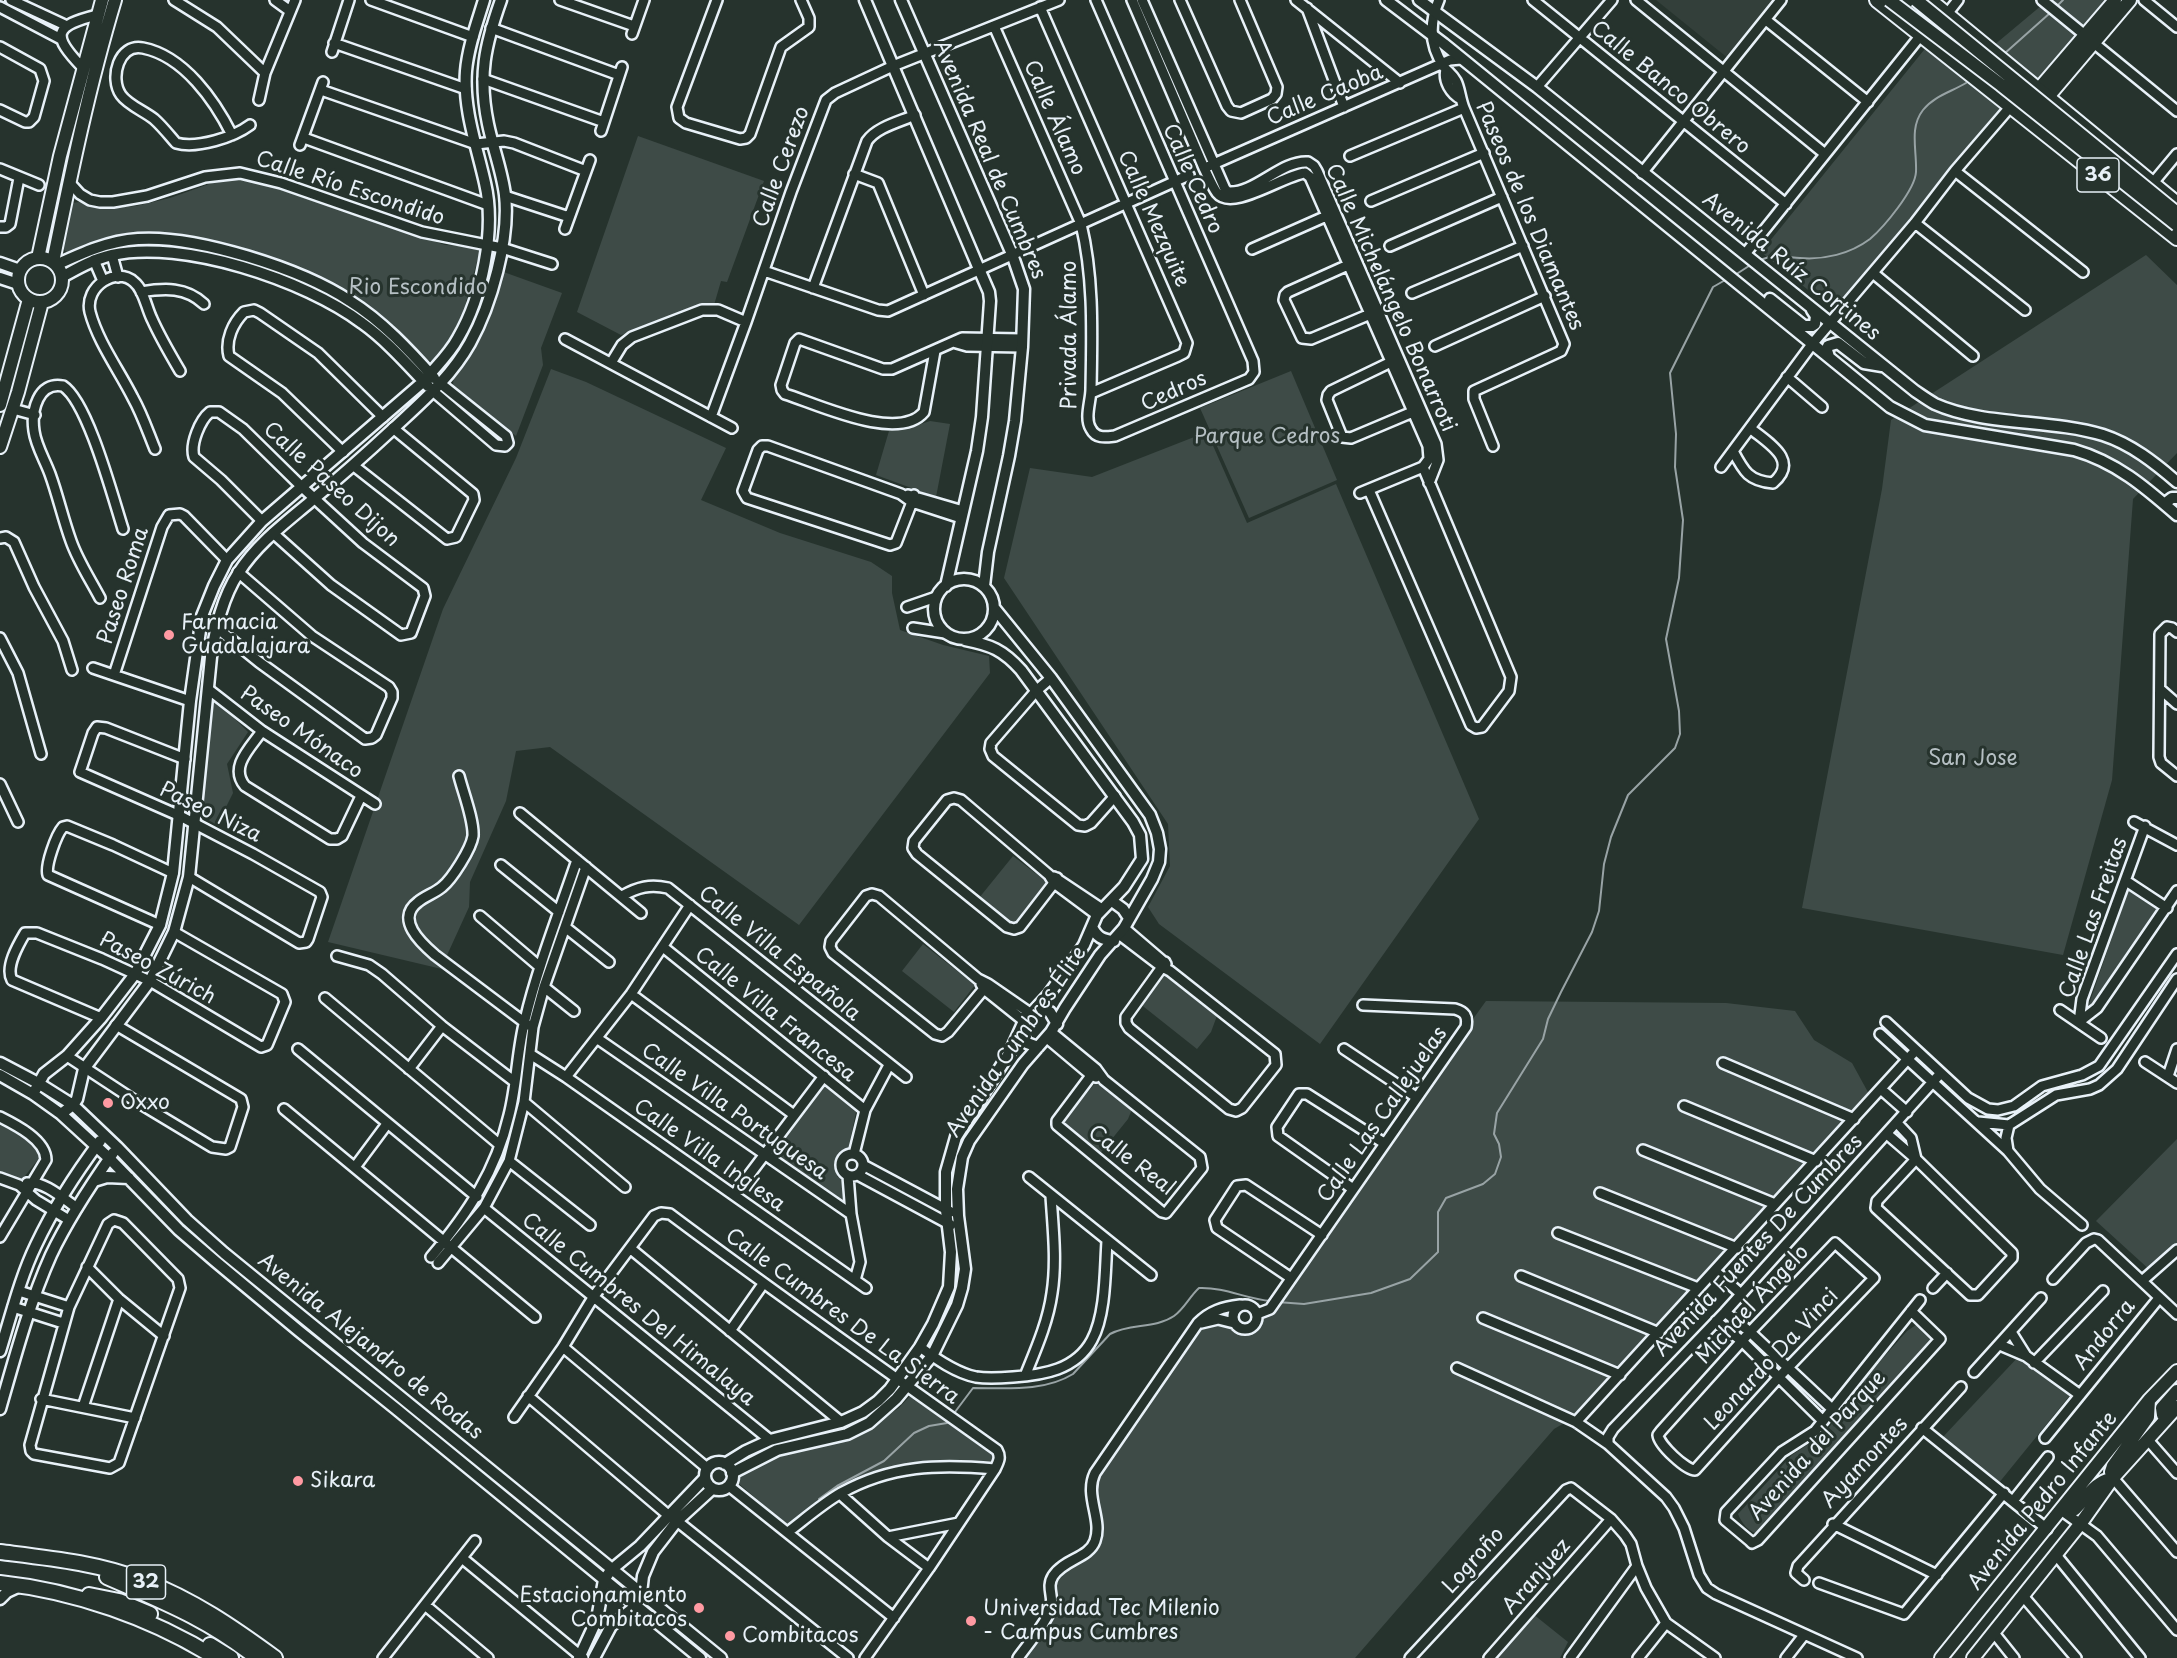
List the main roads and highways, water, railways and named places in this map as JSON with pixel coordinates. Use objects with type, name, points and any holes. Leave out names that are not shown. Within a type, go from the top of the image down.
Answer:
[{"type":"main road","points":[[94,51],[97,15],[102,0]]},
{"type":"main road","points":[[38,258],[60,156],[94,51],[115,0]]},
{"type":"main road","name":"36","points":[[1877,0],[2177,238]]},
{"type":"main road","name":"36","points":[[1888,0],[2177,225]]},
{"type":"main road","name":"36","points":[[1916,0],[2177,213]]},
{"type":"main road","name":"36","points":[[1929,0],[2177,204]]},
{"type":"main road","points":[[2090,40],[2115,0]]},
{"type":"main road","points":[[2020,112],[2042,94],[2090,40],[2130,0]]},
{"type":"main road","points":[[55,264],[38,258],[31,260],[20,270],[18,284],[21,293],[28,299],[42,302],[51,300],[62,286],[62,277],[55,264],[89,69]]},
{"type":"main road","points":[[1998,96],[2009,94],[2015,89],[2018,84],[2017,74]]},
{"type":"main road","points":[[0,405],[28,299]]},
{"type":"main road","points":[[0,447],[18,392],[42,302]]},
{"type":"main road","name":"Avenida Pedro Infante","points":[[1942,1658],[2149,1400],[2177,1371]]},
{"type":"main road","points":[[2166,1418],[2162,1408],[2177,1391]]},
{"type":"main road","points":[[2063,1507],[2075,1509],[2097,1485],[2113,1478],[2111,1472],[2113,1466],[2148,1417],[2149,1400]]},
{"type":"main road","name":"Avenida Pedro Infante","points":[[1973,1658],[2081,1523],[2113,1478],[2177,1407]]},
{"type":"main road","name":"32","points":[[3,1549],[90,1566],[146,1581],[188,1601],[231,1626],[275,1658]]},
{"type":"main road","points":[[90,1566],[104,1576],[165,1601],[200,1619],[233,1639],[257,1658]]},
{"type":"main road","name":"32","points":[[0,1583],[48,1590],[144,1620],[216,1658]]},
{"type":"main road","points":[[48,1590],[93,1595],[119,1601],[190,1633],[231,1658]]},
{"type":"waterway","points":[[2058,5],[2063,0]]},
{"type":"waterway","points":[[2004,54],[2050,13]]},
{"type":"waterway","points":[[1760,260],[1775,256],[1827,257],[1854,249],[1870,239],[1898,208],[1914,180],[1916,124],[1923,110],[1932,101],[1966,83]]},
{"type":"waterway","points":[[1735,275],[1752,264]]},
{"type":"waterway","points":[[1277,1302],[1304,1304],[1371,1293],[1410,1279],[1438,1252],[1438,1212],[1446,1198],[1483,1184],[1495,1174],[1501,1157],[1499,1144],[1494,1134],[1497,1113],[1543,1039],[1548,1019],[1592,932],[1599,911],[1604,864],[1611,837],[1628,795],[1675,748],[1680,734],[1679,711],[1666,639],[1679,578],[1683,520],[1675,467],[1676,434],[1670,373],[1713,287],[1727,279]]},
{"type":"waterway","points":[[955,1412],[973,1388],[1024,1388],[1062,1380],[1073,1374],[1110,1334],[1126,1328],[1151,1325],[1167,1320],[1178,1313],[1199,1288],[1218,1289],[1271,1301]]},
{"type":"waterway","points":[[819,1499],[837,1486],[884,1461],[914,1433],[929,1426],[947,1423],[950,1419]]},
{"type":"place","name":"Farmacia Guadalajara","points":[[169,635]]},
{"type":"place","name":"Oxxo","points":[[108,1103]]},
{"type":"place","name":"Sikara","points":[[298,1481]]},
{"type":"place","name":"Estacionamiento Combitacos","points":[[699,1608]]},
{"type":"place","name":"Universidad Tec Milenio - Campus Cumbres","points":[[971,1621]]},
{"type":"place","name":"Combitacos","points":[[730,1636]]},
{"type":"park label","name":"Rio Escondido","points":[[418,288]]},
{"type":"park label","name":"Parque Cedros","points":[[1267,437]]},
{"type":"park label","name":"San Jose","points":[[1973,759]]}]
